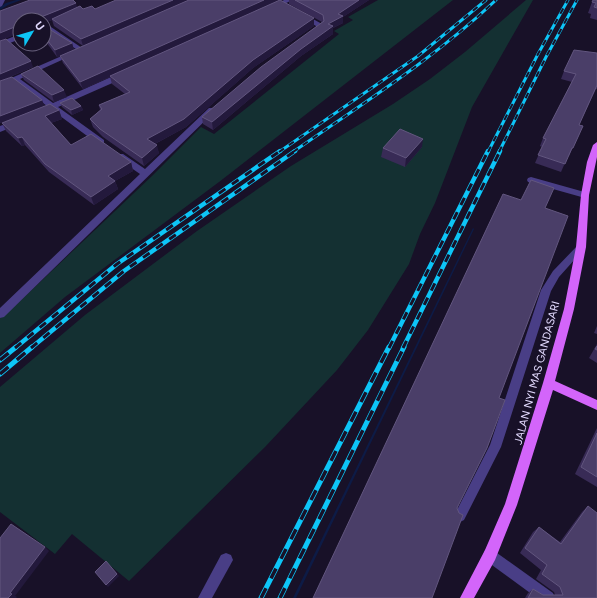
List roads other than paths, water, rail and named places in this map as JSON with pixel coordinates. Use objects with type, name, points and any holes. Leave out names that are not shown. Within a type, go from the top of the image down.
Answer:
[{"type":"main road","name":"JALAN NYI MAS GANDASARI","points":[[467,598],[490,555],[511,505],[524,467],[549,382],[569,309],[581,247],[585,195],[594,164],[597,145]]},
{"type":"main road","points":[[549,382],[597,405]]},
{"type":"street","points":[[0,5],[2,0]]},
{"type":"street","points":[[267,10],[288,6],[320,25],[319,29],[306,37]]},
{"type":"street","points":[[2,83],[15,79],[84,49],[52,28]]},
{"type":"street","points":[[0,45],[12,40]]},
{"type":"street","points":[[0,129],[54,107],[133,70]]},
{"type":"street","points":[[15,79],[146,174]]},
{"type":"street","points":[[0,314],[201,119],[219,104]]},
{"type":"street","points":[[531,180],[585,195]]},
{"type":"street","points":[[460,516],[495,447],[546,290],[556,274],[581,247]]},
{"type":"street","points":[[490,555],[548,598]]},
{"type":"street","points":[[205,598],[226,560]]},
{"type":"water","points":[[473,228],[474,229],[296,598],[293,598]]},
{"type":"waterway","points":[[0,9],[7,4],[19,0]]},
{"type":"railway","points":[[279,152],[418,56],[486,0]]},
{"type":"railway","points":[[293,152],[423,61],[473,21],[496,0]]},
{"type":"railway","points":[[488,152],[538,54],[568,0]]},
{"type":"railway","points":[[499,152],[546,57],[577,0]]},
{"type":"railway","points":[[15,348],[117,264],[280,151]]},
{"type":"railway","points":[[31,348],[124,271],[295,151]]},
{"type":"railway","points":[[389,348],[488,151]]},
{"type":"railway","points":[[403,348],[500,151]]},
{"type":"railway","points":[[0,360],[16,347]]},
{"type":"railway","points":[[0,374],[32,347]]},
{"type":"railway","points":[[261,598],[389,347]]},
{"type":"railway","points":[[280,598],[404,347]]}]
